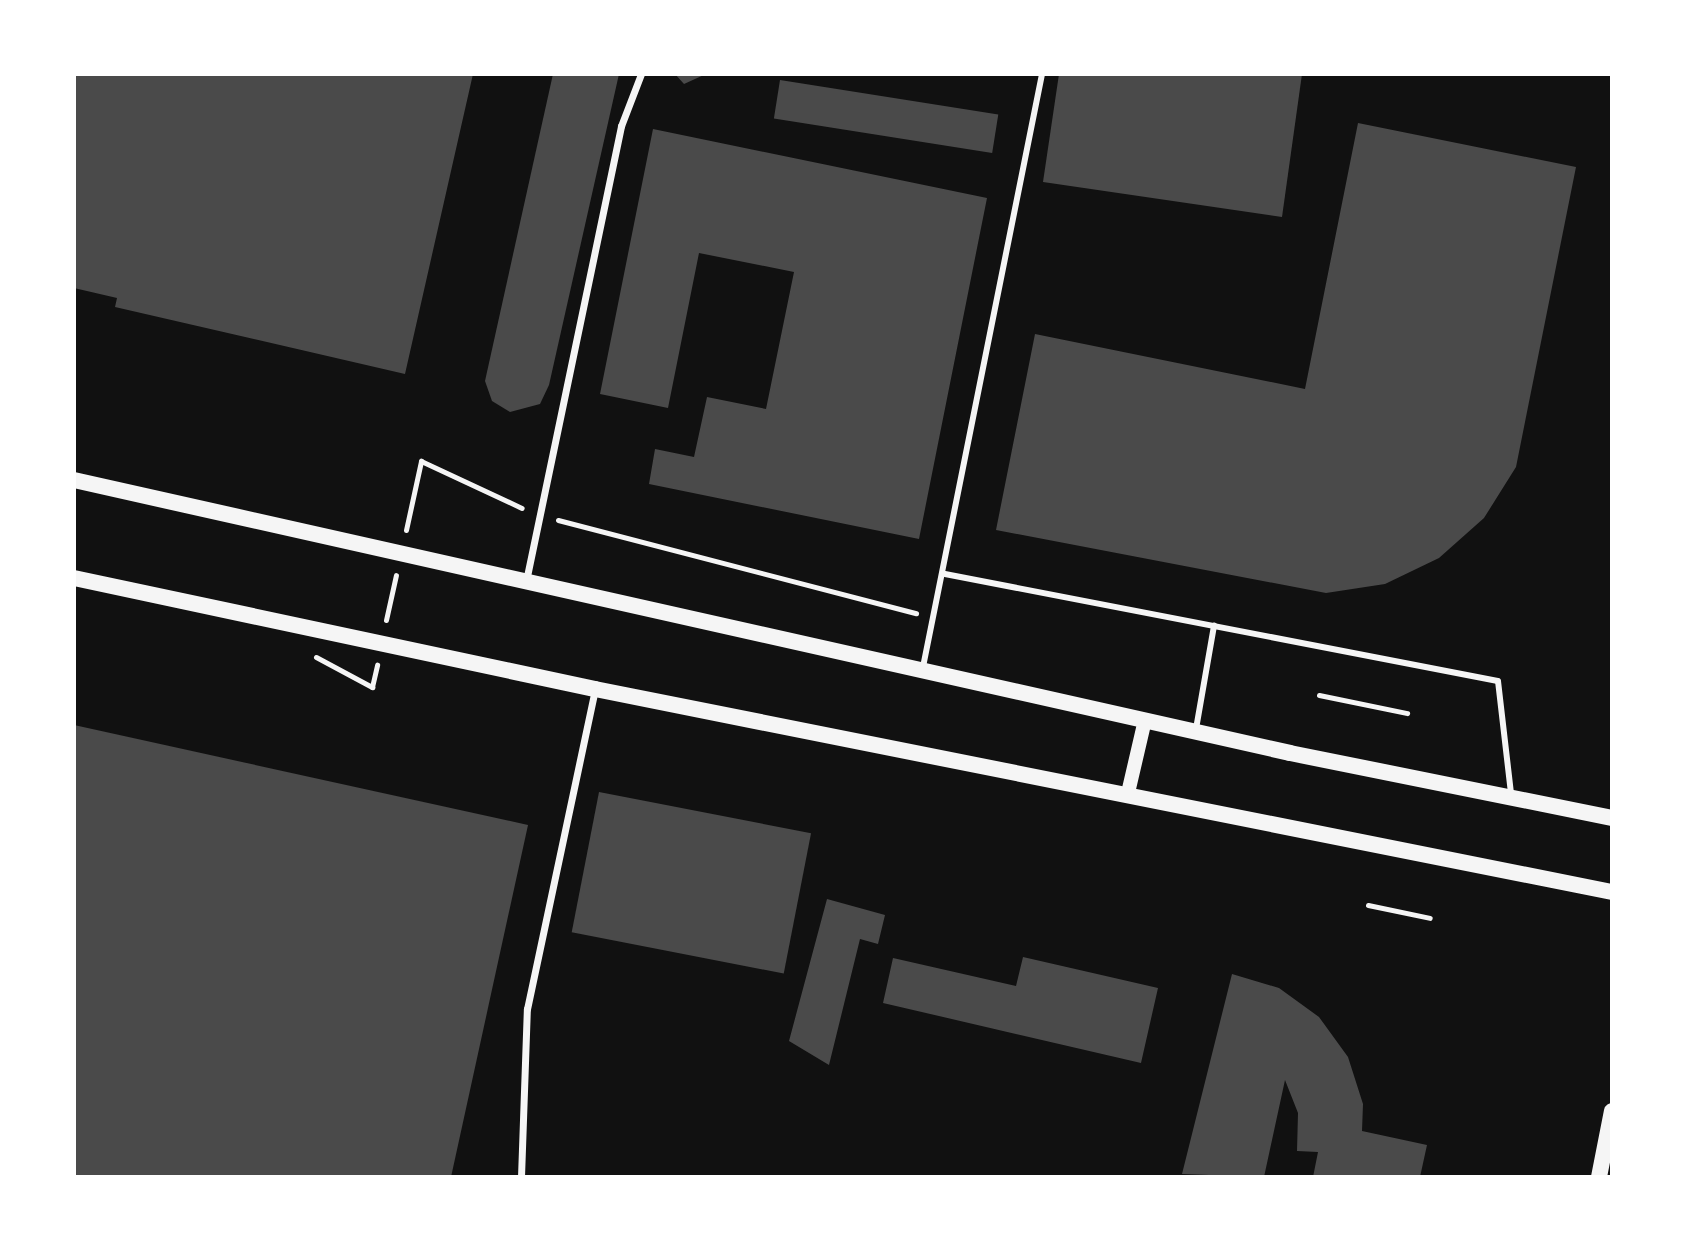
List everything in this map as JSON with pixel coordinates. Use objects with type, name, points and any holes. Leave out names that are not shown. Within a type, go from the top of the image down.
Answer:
[{"type":"main road","points":[[74,480],[1195,732],[1612,818]]},
{"type":"main road","points":[[74,578],[595,689],[1612,892]]},
{"type":"main road","points":[[1599,1177],[1612,1111]]},
{"type":"street","points":[[526,581],[621,126],[641,74]]},
{"type":"street","points":[[521,1177],[527,1009],[595,689]]},
{"type":"street","points":[[1128,793],[1145,720]]},
{"type":"lane","points":[[922,670],[945,574],[1042,74]]},
{"type":"lane","points":[[945,574],[1498,681],[1512,798]]},
{"type":"lane","points":[[1195,732],[1214,626]]},
{"type":"path","points":[[421,461],[539,516],[936,618]]},
{"type":"path","points":[[1319,695],[1407,713]]},
{"type":"path","points":[[1368,905],[1430,918]]},
{"type":"building","points":[[74,74],[473,74],[405,374],[115,307],[117,298],[74,288]]},
{"type":"building","points":[[553,74],[619,74],[549,385],[540,404],[510,412],[492,401],[485,381]]},
{"type":"building","points":[[675,74],[706,74],[684,84]]},
{"type":"building","points":[[1059,74],[1302,74],[1282,217],[1043,182]]},
{"type":"building","points":[[780,80],[998,115],[992,153],[774,119]]},
{"type":"building","points":[[1358,123],[1576,167],[1516,467],[1484,518],[1439,558],[1385,584],[1326,593],[996,530],[1035,334],[1305,389]]},
{"type":"building","points":[[653,129],[987,198],[919,539],[649,484],[655,449],[694,457],[707,397],[766,409],[794,272],[699,253],[668,408],[600,394]]},
{"type":"building","points":[[74,725],[528,825],[451,1177],[74,1177]]},
{"type":"building","points":[[599,792],[811,833],[784,974],[572,932]]},
{"type":"building","points":[[827,899],[885,915],[878,944],[860,939],[829,1065],[789,1041]]},
{"type":"building","points":[[1023,957],[1158,988],[1141,1063],[883,1003],[893,958],[1016,986]]},
{"type":"building","points":[[1232,974],[1279,988],[1319,1017],[1348,1057],[1363,1104],[1362,1131],[1427,1145],[1420,1177],[1313,1177],[1318,1152],[1297,1151],[1298,1113],[1285,1080],[1264,1177],[1182,1174]]}]
